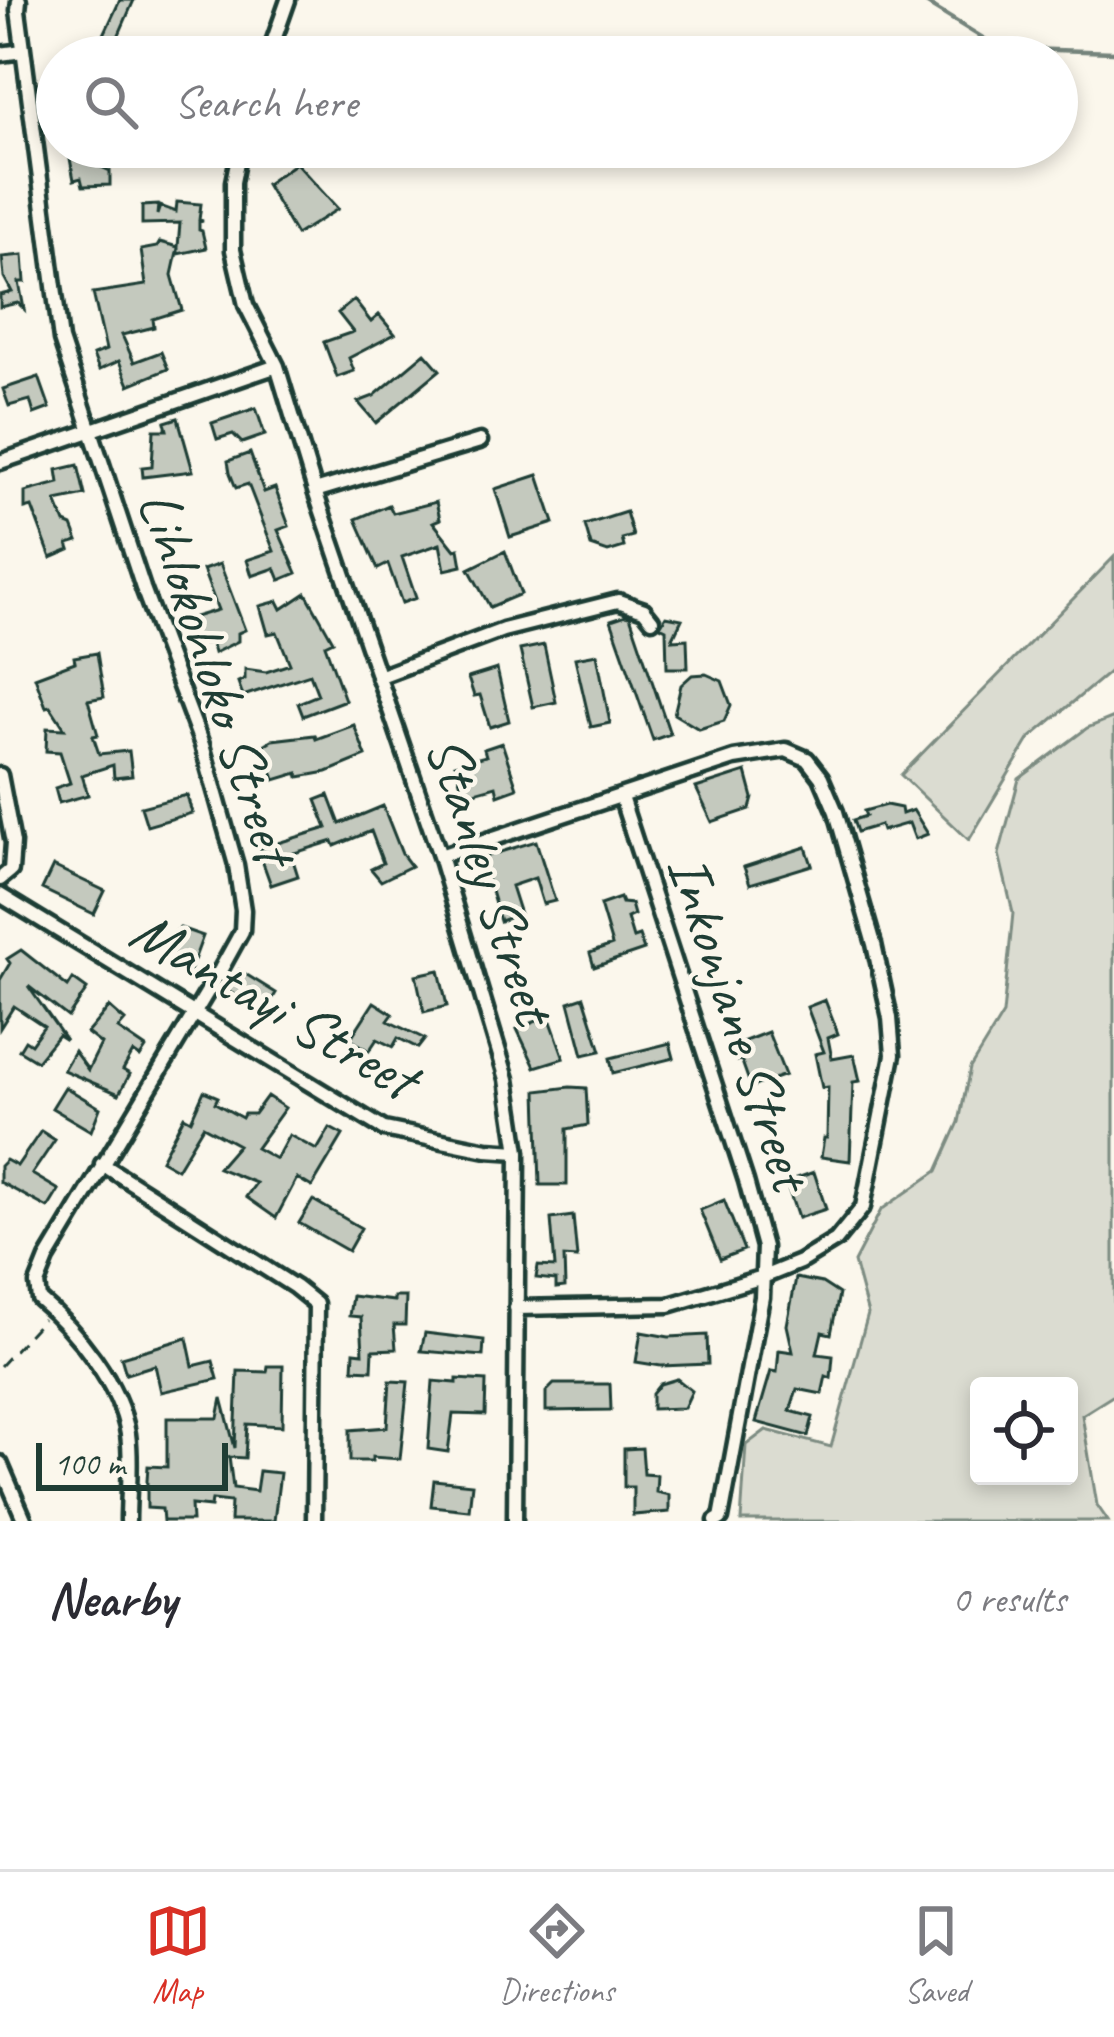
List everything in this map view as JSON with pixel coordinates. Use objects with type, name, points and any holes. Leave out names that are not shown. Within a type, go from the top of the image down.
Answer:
[{"type":"street","name":"Lihlokohloko Street","points":[[20,0],[36,150]]},
{"type":"street","points":[[275,36],[288,0]]},
{"type":"street","points":[[0,54],[23,51]]},
{"type":"street","name":"Lihlokohloko Street","points":[[38,168],[61,340],[143,588],[202,745],[236,866],[242,932],[46,1259],[37,1285],[39,1299],[55,1313]]},
{"type":"street","name":"Stanley Street","points":[[236,168],[233,250],[246,305],[277,366],[440,856],[507,1079],[518,1152],[515,1521]]},
{"type":"street","points":[[0,462],[277,366]]},
{"type":"street","points":[[315,491],[480,441]]},
{"type":"street","points":[[378,676],[503,630],[618,602],[631,602],[652,620]]},
{"type":"street","points":[[440,856],[734,758],[786,750],[807,759],[821,777],[836,812],[890,1018],[889,1078],[862,1208],[836,1240],[763,1276],[669,1305],[516,1308]]},
{"type":"street","points":[[0,775],[13,843],[10,870],[0,879]]},
{"type":"street","name":"Inkonjane Street","points":[[621,797],[764,1247],[729,1479],[721,1518],[716,1521]]},
{"type":"street","name":"Mantayi Street","points":[[0,895],[384,1129],[518,1152]]},
{"type":"street","points":[[102,1164],[316,1304],[314,1521]]},
{"type":"street","points":[[55,1313],[102,1372],[118,1402],[128,1434],[128,1521]]},
{"type":"street","points":[[0,1463],[25,1521]]},
{"type":"path","points":[[0,1366],[40,1322],[55,1313]]},
{"type":"shaded area","points":[[1114,557],[1114,668],[1030,738],[969,840],[901,775]]},
{"type":"shaded area","points":[[1114,717],[1114,1395],[1082,1415],[1097,1505],[1108,1521],[741,1521],[746,1445],[766,1430],[831,1447],[868,1314],[854,1262],[881,1210],[937,1171],[959,1122],[970,1068],[1003,1014],[1013,913],[999,854],[1019,779],[1087,728]]},
{"type":"building","points":[[120,0],[134,0],[118,36],[103,36]]},
{"type":"building","points":[[72,168],[110,171],[110,185],[83,186],[81,178],[74,180]]},
{"type":"building","points":[[289,168],[301,168],[338,209],[296,235],[266,184]]},
{"type":"building","points":[[177,202],[201,204],[199,230],[206,248],[178,254],[178,248],[172,275],[182,310],[153,319],[154,327],[122,335],[134,362],[161,352],[168,369],[129,385],[119,361],[99,370],[93,355],[106,350],[93,293],[146,285],[141,250],[160,242],[178,247],[180,223],[142,224],[142,206],[158,205],[157,215],[160,206],[176,212]]},
{"type":"building","points":[[23,255],[25,282],[19,282],[24,309],[18,303],[0,307],[0,295],[12,292],[2,257]]},
{"type":"building","points":[[354,300],[371,322],[379,315],[395,334],[349,358],[354,371],[337,377],[324,342],[353,332],[338,313]]},
{"type":"building","points":[[425,353],[440,370],[376,423],[358,402],[374,396]]},
{"type":"building","points":[[39,377],[50,408],[34,414],[30,400],[9,406],[3,389]]},
{"type":"building","points":[[256,408],[265,435],[242,443],[233,434],[217,439],[212,423]]},
{"type":"building","points":[[178,418],[193,471],[143,477],[142,467],[152,466],[154,430],[167,430],[165,422]]},
{"type":"building","points":[[250,453],[264,492],[275,488],[289,526],[278,530],[297,573],[280,580],[275,568],[252,576],[247,560],[274,551],[248,484],[236,488],[230,473],[228,461]]},
{"type":"building","points":[[78,465],[85,495],[56,501],[78,541],[51,558],[32,507],[25,509],[25,492],[59,483],[57,470]]},
{"type":"building","points":[[538,475],[554,523],[510,537],[495,489]]},
{"type":"building","points":[[436,502],[440,519],[433,522],[459,549],[462,566],[445,570],[440,544],[402,557],[416,598],[402,603],[388,564],[378,569],[356,519],[389,505],[393,513]]},
{"type":"building","points":[[626,512],[633,536],[622,539],[624,547],[608,552],[591,546],[585,525]]},
{"type":"building","points":[[505,551],[521,594],[490,607],[469,569]]},
{"type":"building","points":[[220,564],[245,630],[238,633],[238,641],[214,653],[211,642],[197,646],[188,619],[218,610],[203,570]]},
{"type":"building","points":[[306,593],[333,641],[325,645],[345,700],[303,716],[298,703],[318,695],[310,674],[243,696],[238,682],[245,679],[245,669],[266,672],[290,664],[277,632],[268,634],[260,606],[278,601],[282,609]]},
{"type":"building","points":[[626,615],[670,734],[653,740],[611,620]]},
{"type":"building","points":[[666,616],[682,619],[672,640],[687,639],[688,668],[667,668],[666,629],[660,626]]},
{"type":"building","points":[[544,645],[556,702],[533,707],[520,650]]},
{"type":"building","points":[[97,653],[104,697],[88,700],[98,735],[93,736],[99,754],[129,751],[132,776],[114,778],[113,765],[82,775],[88,795],[59,803],[55,788],[70,783],[60,752],[46,751],[47,728],[65,729],[50,706],[46,707],[35,677],[75,662],[74,657]]},
{"type":"building","points":[[597,654],[610,723],[591,727],[575,658]]},
{"type":"building","points":[[497,669],[509,721],[490,727],[480,695],[474,696],[468,678]]},
{"type":"building","points":[[706,674],[722,681],[731,705],[724,721],[699,729],[674,714],[681,685],[692,675]]},
{"type":"building","points":[[354,725],[366,756],[327,772],[299,777],[298,773],[275,780],[271,767],[267,769],[264,745],[272,740],[315,735],[316,739]]},
{"type":"building","points":[[502,743],[517,788],[498,795],[496,786],[464,795],[455,764],[486,756],[484,749]]},
{"type":"building","points":[[746,772],[753,798],[750,809],[712,822],[696,788]]},
{"type":"building","points":[[187,795],[192,813],[147,826],[141,807]]},
{"type":"building","points":[[329,795],[340,824],[383,806],[411,866],[381,881],[371,869],[383,863],[371,831],[335,846],[333,841],[291,854],[298,876],[271,885],[258,849],[327,828],[316,800]]},
{"type":"building","points":[[886,805],[901,808],[902,814],[913,810],[928,834],[915,839],[909,823],[857,832],[853,820],[866,816],[864,811]]},
{"type":"building","points":[[536,841],[555,901],[543,904],[535,878],[511,886],[520,914],[500,921],[481,858]]},
{"type":"building","points":[[806,847],[812,865],[750,884],[744,867]]},
{"type":"building","points":[[53,866],[105,891],[94,914],[42,889]]},
{"type":"building","points":[[620,898],[631,904],[634,915],[627,918],[633,938],[639,936],[644,950],[594,967],[590,953],[612,945],[600,905]]},
{"type":"building","points":[[180,928],[203,936],[190,971],[167,963],[160,945]]},
{"type":"building","points":[[21,950],[68,987],[73,979],[87,989],[68,1017],[28,986],[66,1040],[58,1035],[37,1061],[19,1050],[25,1040],[31,1044],[44,1026],[14,1006],[0,1028],[0,980],[10,963],[7,959]]},
{"type":"building","points":[[239,970],[276,993],[264,1013],[226,990]]},
{"type":"building","points":[[439,970],[447,1006],[424,1012],[416,975]]},
{"type":"building","points":[[584,997],[601,1051],[583,1055],[569,1002]]},
{"type":"building","points":[[825,1000],[838,1034],[828,1038],[832,1059],[854,1055],[860,1081],[853,1082],[850,1161],[821,1157],[827,1138],[828,1087],[822,1088],[815,1054],[824,1052],[807,1007]]},
{"type":"building","points":[[374,1002],[393,1014],[388,1021],[425,1039],[418,1048],[398,1038],[393,1047],[377,1039],[369,1051],[350,1039]]},
{"type":"building","points":[[109,1007],[125,1021],[118,1029],[146,1048],[140,1057],[133,1052],[123,1070],[130,1074],[119,1094],[63,1070],[74,1051],[88,1070],[101,1044],[87,1033]]},
{"type":"building","points":[[549,1016],[564,1058],[535,1067],[517,1029]]},
{"type":"building","points":[[768,1032],[785,1075],[751,1087],[732,1046]]},
{"type":"building","points":[[670,1043],[674,1058],[613,1073],[610,1058]]},
{"type":"building","points":[[65,1087],[100,1108],[91,1131],[52,1108]]},
{"type":"building","points":[[586,1088],[588,1125],[567,1129],[567,1185],[540,1185],[537,1091]]},
{"type":"building","points":[[204,1091],[242,1118],[254,1114],[267,1096],[285,1108],[256,1148],[276,1159],[289,1135],[317,1150],[330,1128],[343,1135],[312,1187],[297,1178],[276,1218],[246,1197],[256,1183],[218,1168],[238,1145],[203,1126],[177,1169],[161,1160],[184,1116],[191,1120]]},
{"type":"building","points":[[41,1131],[55,1140],[32,1174],[59,1190],[48,1208],[0,1182],[0,1166],[6,1160],[17,1166]]},
{"type":"building","points":[[814,1172],[826,1209],[798,1218],[786,1182]]},
{"type":"building","points":[[313,1200],[361,1228],[348,1251],[299,1223]]},
{"type":"building","points":[[724,1200],[744,1250],[720,1259],[700,1210]]},
{"type":"building","points":[[573,1216],[577,1258],[564,1257],[565,1287],[556,1288],[556,1280],[536,1278],[538,1266],[555,1267],[551,1219]]},
{"type":"building","points":[[796,1278],[822,1283],[839,1294],[831,1334],[822,1332],[817,1354],[833,1356],[831,1378],[826,1376],[822,1394],[797,1389],[790,1411],[813,1417],[808,1436],[756,1422],[771,1371],[777,1372],[779,1350],[793,1352],[787,1325]]},
{"type":"building","points":[[352,1296],[394,1301],[394,1297],[406,1297],[405,1325],[394,1325],[396,1349],[373,1350],[372,1370],[353,1369],[354,1352],[363,1353],[361,1317],[349,1316]]},
{"type":"building","points":[[641,1332],[669,1337],[707,1335],[708,1364],[636,1362]]},
{"type":"building","points":[[425,1333],[484,1340],[483,1356],[421,1351]]},
{"type":"building","points":[[187,1338],[193,1366],[213,1361],[218,1379],[161,1392],[155,1365],[126,1374],[121,1357]]},
{"type":"building","points":[[268,1366],[283,1366],[282,1426],[247,1424],[245,1458],[229,1457],[233,1488],[256,1491],[259,1471],[280,1473],[274,1521],[230,1521],[231,1502],[212,1500],[211,1507],[191,1505],[192,1521],[163,1521],[162,1509],[147,1508],[147,1481],[148,1466],[167,1467],[167,1418],[218,1418],[222,1398],[235,1448],[238,1371],[267,1372]]},
{"type":"building","points":[[457,1379],[486,1381],[485,1415],[453,1414],[448,1452],[428,1449],[433,1381],[457,1383]]},
{"type":"building","points":[[677,1379],[692,1391],[684,1408],[652,1409],[652,1394],[660,1384]]},
{"type":"building","points":[[390,1381],[408,1382],[400,1459],[350,1461],[350,1430],[387,1427]]},
{"type":"building","points":[[554,1384],[610,1384],[611,1410],[546,1411],[546,1392]]},
{"type":"building","points":[[642,1448],[644,1474],[657,1475],[656,1492],[669,1495],[669,1512],[633,1515],[633,1487],[624,1487],[624,1449]]},
{"type":"building","points":[[434,1480],[472,1484],[469,1510],[431,1506]]},
{"type":"waterway","points":[[921,0],[980,36]]},
{"type":"waterway","points":[[1078,51],[1114,52]]}]
